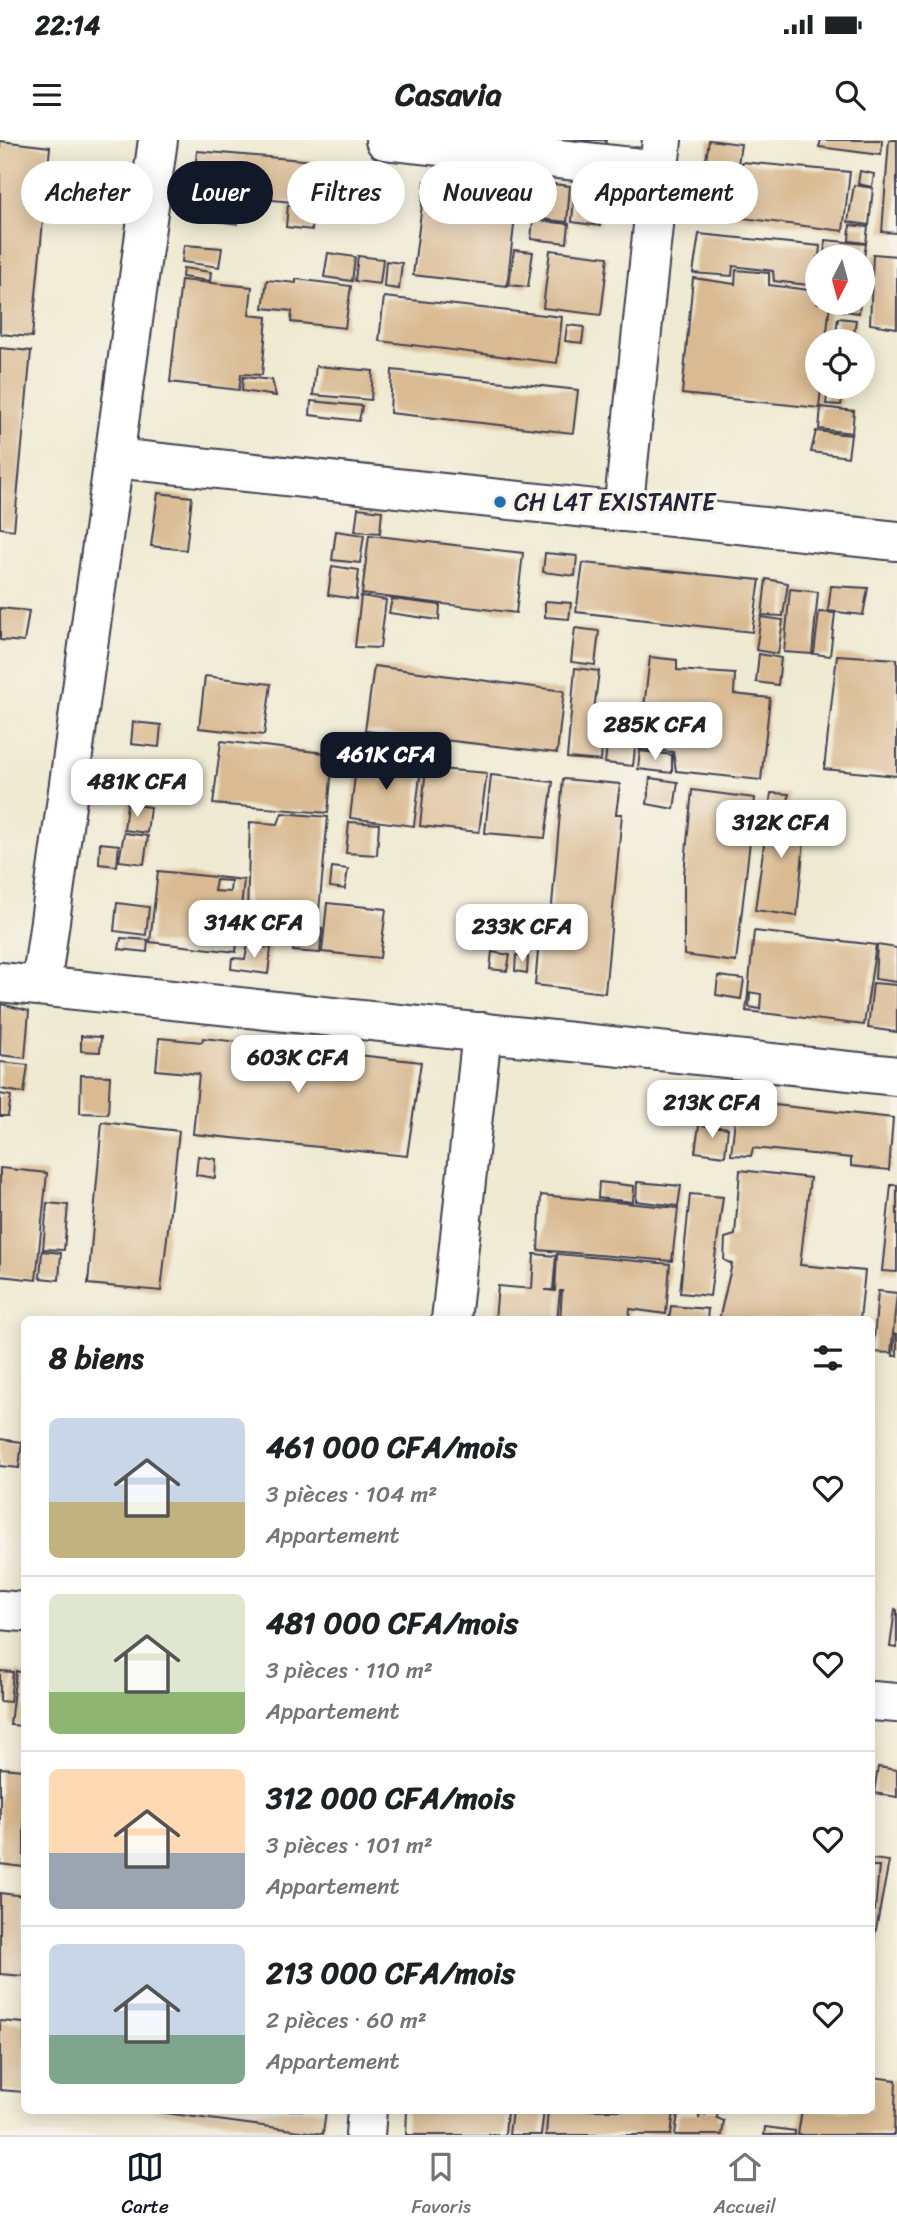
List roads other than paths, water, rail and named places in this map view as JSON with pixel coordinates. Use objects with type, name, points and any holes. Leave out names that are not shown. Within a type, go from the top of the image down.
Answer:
[{"type":"street","points":[[41,986],[158,140]]},
{"type":"street","points":[[385,140],[661,155],[624,512]]},
{"type":"street","points":[[114,458],[897,541]]},
{"type":"street","points":[[0,982],[897,1076]]},
{"type":"street","points":[[451,1316],[482,1032]]},
{"type":"street","points":[[0,1610],[21,1612]]},
{"type":"street","points":[[875,1701],[897,1703]]},
{"type":"street","points":[[365,2135],[367,2114]]},
{"type":"place","name":"CH L4T EXISTANTE","points":[[500,502]]}]
